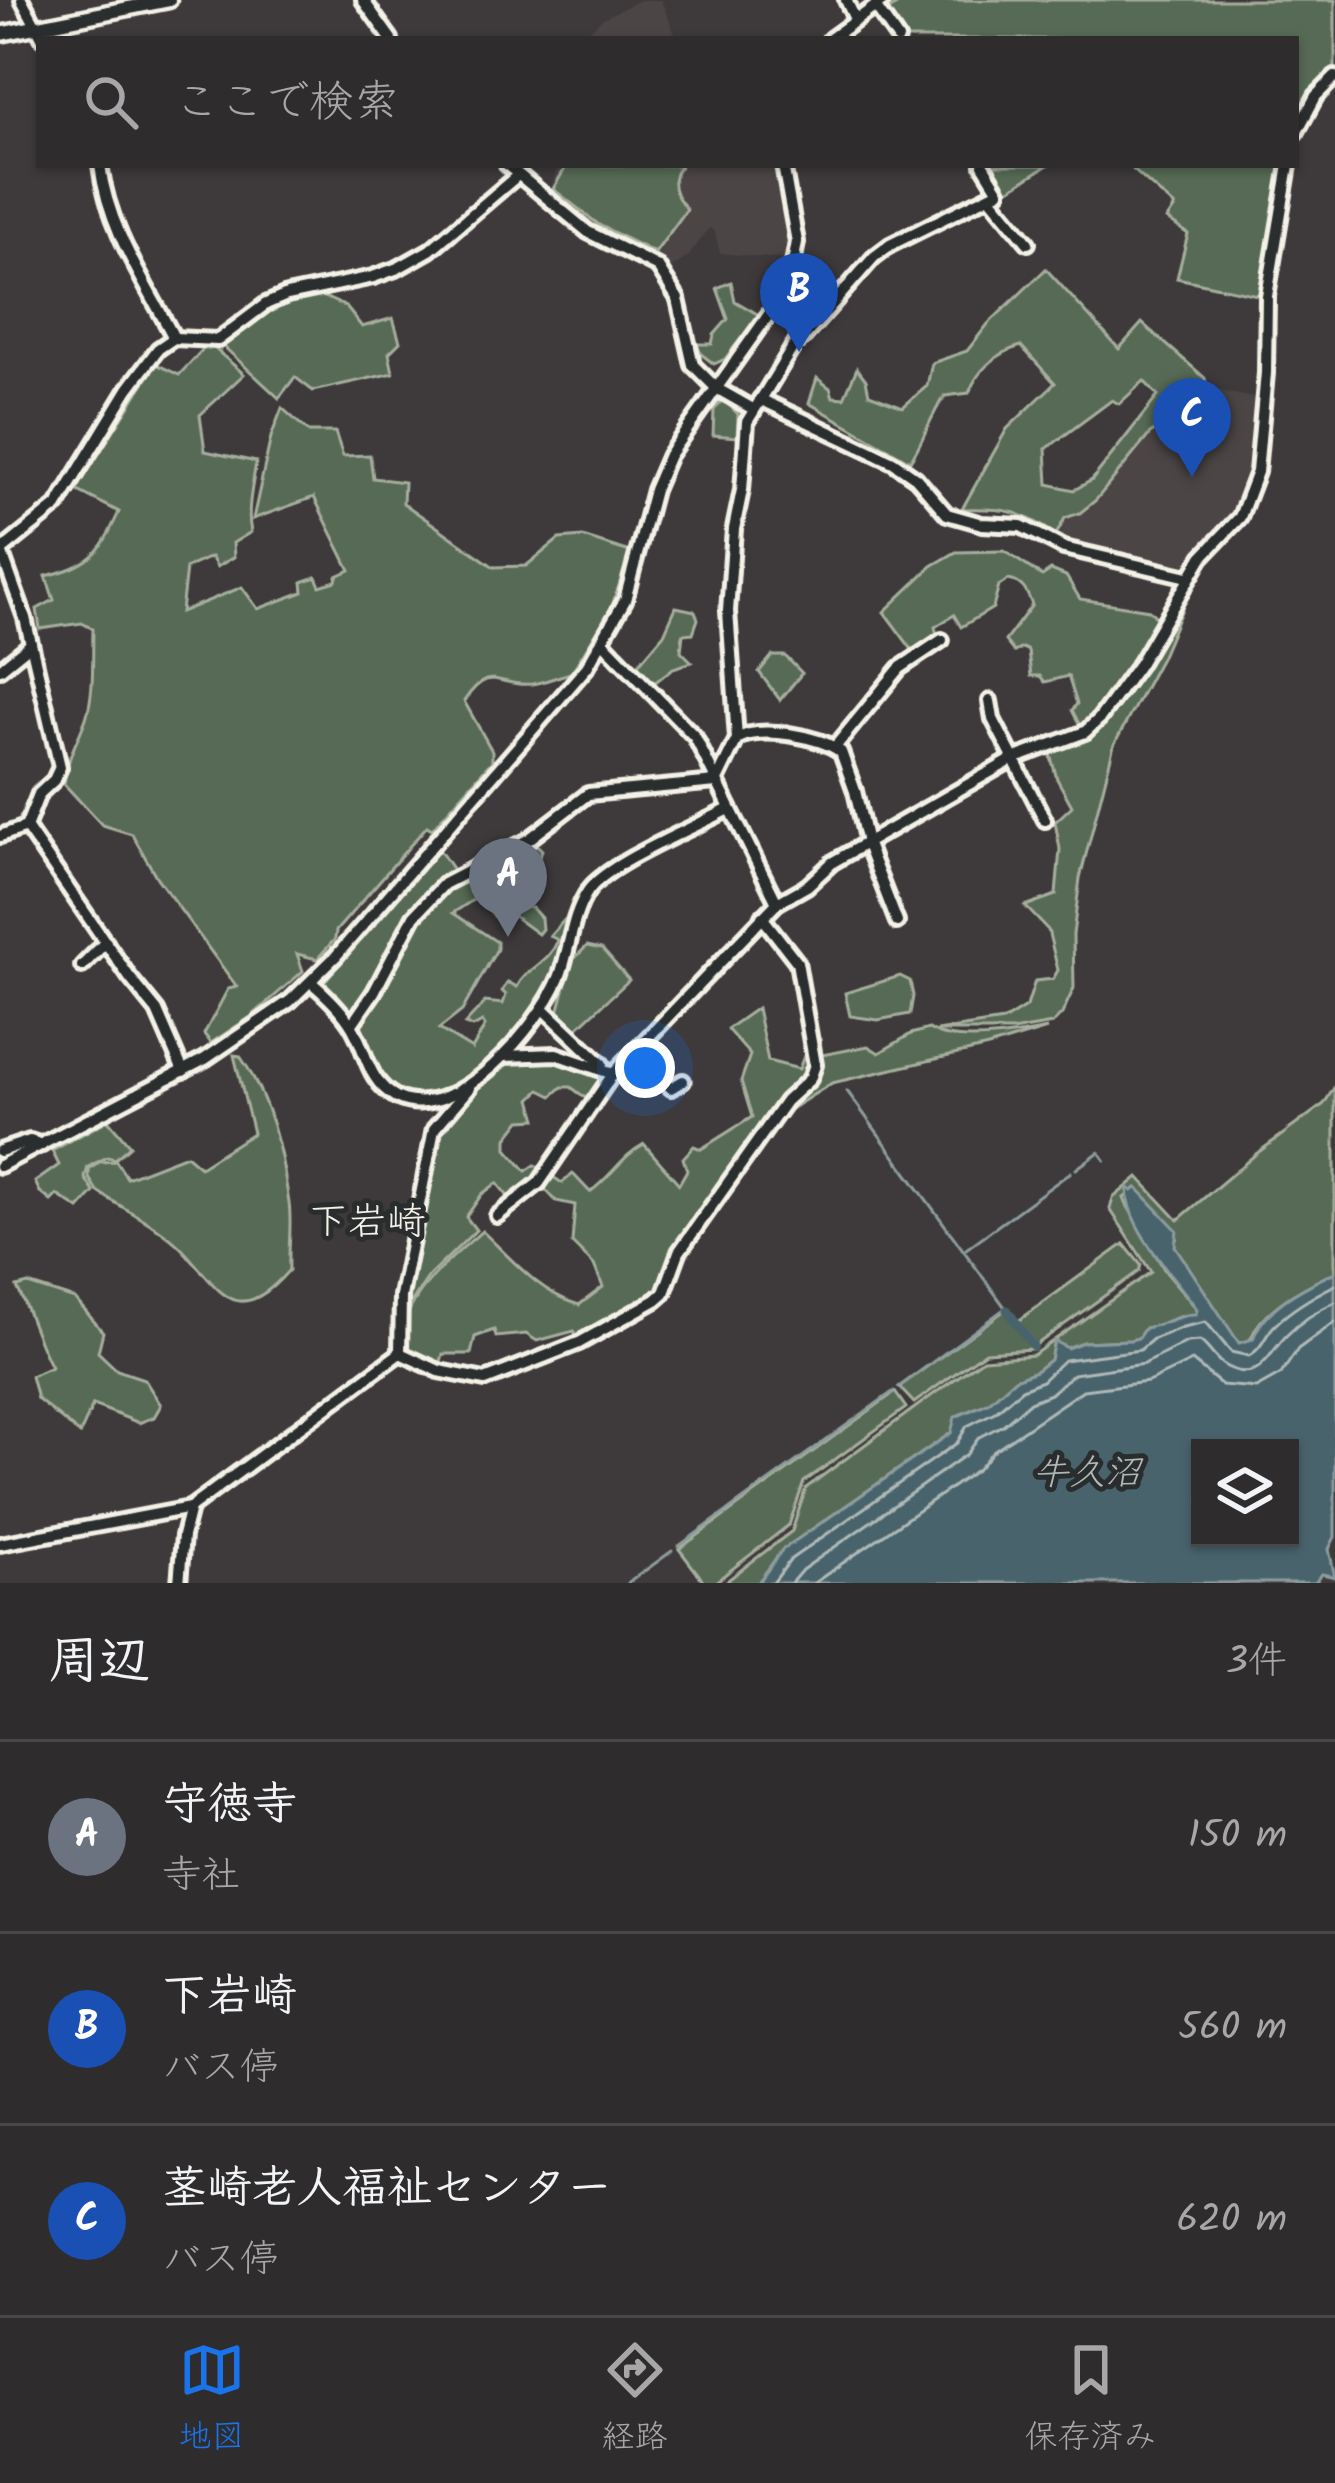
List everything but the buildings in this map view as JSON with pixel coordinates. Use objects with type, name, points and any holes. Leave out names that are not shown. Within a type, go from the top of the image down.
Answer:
[{"type":"main road","points":[[0,34],[39,33],[170,0]]},
{"type":"street","points":[[22,0],[39,33]]},
{"type":"street","points":[[363,0],[389,36]]},
{"type":"street","points":[[846,0],[855,20]]},
{"type":"street","points":[[834,36],[879,3],[896,36]]},
{"type":"street","points":[[1299,127],[1316,96],[1335,77]]},
{"type":"street","points":[[101,168],[120,238],[174,338]]},
{"type":"street","points":[[510,168],[588,232],[658,267],[677,299],[693,365],[716,388],[893,462],[916,478],[947,514],[982,524],[1021,526],[1064,548],[1189,577]]},
{"type":"street","points":[[0,1166],[183,1071],[263,1023],[311,982],[553,709],[604,643],[625,600],[662,471],[685,430],[782,300],[793,272],[797,242],[785,168]]},
{"type":"street","points":[[737,739],[729,657],[730,568],[748,422],[799,342],[874,257],[990,197],[998,188],[985,168]]},
{"type":"street","points":[[496,1216],[538,1184],[613,1074],[777,903],[868,843],[1013,759],[1085,731],[1099,719],[1158,635],[1211,544],[1240,517],[1257,472],[1268,296],[1289,168]]},
{"type":"street","points":[[0,836],[32,820],[39,794],[60,767],[31,644],[1,550],[57,506],[158,349],[174,338],[218,340],[266,304],[287,295],[373,278],[398,268],[430,250],[518,175]]},
{"type":"street","points":[[990,197],[1028,243]]},
{"type":"street","points":[[782,300],[798,316],[799,342]]},
{"type":"street","points":[[0,590],[12,579]]},
{"type":"street","points":[[835,747],[900,668],[942,640]]},
{"type":"street","points":[[604,643],[686,724],[777,903]]},
{"type":"street","points":[[0,668],[31,644]]},
{"type":"street","points":[[990,701],[993,719],[1045,820]]},
{"type":"street","points":[[716,782],[737,739],[751,730],[835,747],[847,764],[868,843],[897,922]]},
{"type":"street","points":[[352,1024],[414,916],[444,884],[528,840],[588,794],[716,782]]},
{"type":"street","points":[[400,1353],[401,1295],[434,1129],[544,1009],[590,888],[611,871],[730,809]]},
{"type":"street","points":[[26,826],[158,1011],[183,1071]]},
{"type":"street","points":[[400,1353],[439,1371],[485,1380],[578,1343],[664,1293],[680,1252],[786,1101],[810,1079],[814,1065],[796,962],[762,917]]},
{"type":"street","points":[[82,966],[106,942]]},
{"type":"street","points":[[311,982],[352,1024],[368,1069],[383,1088],[401,1099],[418,1103],[442,1098],[484,1073]]},
{"type":"street","points":[[544,1009],[613,1074]]},
{"type":"street","points":[[636,1051],[671,1088],[683,1081]]},
{"type":"street","points":[[504,1056],[556,1054],[613,1074]]},
{"type":"street","points":[[0,1151],[30,1141],[41,1145]]},
{"type":"street","points":[[0,1544],[190,1508],[400,1353]]},
{"type":"street","points":[[179,1583],[190,1508]]},
{"type":"shaded area","points":[[640,0],[661,0],[676,36],[583,36],[603,18]]},
{"type":"shaded area","points":[[557,168],[777,168],[789,242],[787,260],[720,253],[715,232],[709,228],[688,257],[667,271],[645,253],[590,227],[549,196]]},
{"type":"shaded area","points":[[1207,388],[1261,400],[1256,459],[1240,508],[1212,533],[1185,568],[1058,539],[1065,518],[1096,500],[1150,434],[1161,424],[1167,425]]},
{"type":"green space","points":[[903,0],[1335,0],[1335,73],[1299,123],[1299,36],[904,36],[888,11]]},
{"type":"green space","points":[[565,168],[680,168],[674,188],[687,209],[655,253],[599,225],[553,189]]},
{"type":"green space","points":[[990,168],[1043,168],[1005,192]]},
{"type":"green space","points":[[1131,168],[1285,168],[1262,296],[1177,278],[1188,234],[1167,219],[1175,207]]},
{"type":"green space","points":[[1046,269],[1119,349],[1142,323],[1205,378],[1207,388],[1150,434],[1096,500],[1065,518],[1056,535],[1012,512],[962,509],[1007,429],[1055,383],[1021,346],[989,363],[969,393],[945,396],[910,461],[809,403],[817,378],[833,397],[844,398],[857,368],[869,394],[903,407],[927,386],[932,363],[967,351],[988,324]],"holes":[[[1144,381],[1158,396],[1092,480],[1074,490],[1048,484],[1046,449],[1112,400],[1119,404]]]},
{"type":"green space","points":[[731,282],[735,301],[759,315],[725,359],[714,364],[697,344],[712,344],[728,319],[717,288]]},
{"type":"green space","points":[[318,294],[346,307],[362,327],[393,318],[400,342],[389,353],[393,373],[313,391],[295,377],[279,398],[222,345],[273,308]]},
{"type":"green space","points":[[205,347],[214,348],[244,374],[200,415],[205,451],[256,462],[251,532],[233,543],[234,557],[217,567],[211,557],[186,568],[181,612],[242,587],[258,609],[303,592],[302,582],[316,577],[320,586],[350,570],[314,497],[253,519],[282,408],[309,432],[335,432],[343,456],[370,455],[373,478],[404,482],[403,503],[494,567],[526,566],[559,539],[583,537],[630,552],[611,609],[571,673],[532,684],[488,680],[473,689],[464,701],[492,751],[492,761],[432,829],[427,826],[317,959],[297,954],[303,971],[252,1016],[211,1043],[204,1034],[228,989],[237,987],[157,878],[132,834],[102,825],[64,784],[89,708],[93,629],[82,623],[40,629],[37,609],[54,600],[46,576],[92,556],[119,512],[76,490],[156,364],[179,375]]},
{"type":"green space","points":[[723,399],[738,414],[737,437],[713,435],[714,410]]},
{"type":"green space","points":[[1004,551],[1042,576],[1051,570],[1066,576],[1080,599],[1149,610],[1161,622],[1116,694],[1081,728],[1072,710],[1077,704],[1068,676],[1045,682],[1031,676],[1028,651],[1014,652],[1005,641],[1032,605],[1017,583],[1008,580],[999,586],[993,608],[961,627],[954,615],[935,627],[937,635],[913,651],[884,612],[932,566],[956,552]]},
{"type":"green space","points":[[1181,600],[1184,604],[1161,658],[1114,745],[1080,878],[1073,935],[1074,988],[1062,1014],[1052,1024],[1012,1031],[937,1031],[1003,1021],[1027,1006],[1035,981],[1053,979],[1058,970],[1048,930],[1025,906],[1056,895],[1060,849],[1055,822],[1072,806],[1057,779],[1049,750],[1095,730]]},
{"type":"green space","points":[[676,607],[695,611],[698,619],[693,633],[683,634],[681,651],[692,662],[673,668],[653,684],[636,667],[664,634]]},
{"type":"green space","points":[[772,656],[785,656],[802,673],[780,700],[759,672]]},
{"type":"green space","points":[[533,841],[542,850],[536,865],[500,882],[503,905],[532,908],[541,918],[542,929],[538,934],[505,910],[494,916],[479,896],[453,913],[497,942],[497,949],[462,1011],[439,1029],[472,1049],[485,1026],[482,1022],[473,1027],[465,1024],[485,1002],[503,1004],[506,995],[502,991],[508,982],[517,987],[548,955],[558,940],[550,936],[567,917],[572,922],[545,1000],[505,1047],[456,1085],[429,1097],[395,1090],[375,1071],[356,1025],[419,914],[445,888]]},
{"type":"green space","points":[[438,848],[455,873],[424,901],[361,1008],[350,1012],[324,982]]},
{"type":"green space","points":[[587,946],[602,949],[629,980],[574,1031],[557,1016],[572,961]]},
{"type":"green space","points":[[900,976],[910,981],[910,1014],[878,1020],[850,1016],[845,993]]},
{"type":"green space","points":[[757,1008],[768,1061],[799,1069],[807,1048],[809,1073],[731,1169],[660,1292],[578,1339],[574,1331],[537,1341],[526,1334],[496,1337],[494,1330],[475,1337],[471,1354],[443,1354],[440,1365],[406,1351],[403,1334],[415,1300],[440,1269],[482,1231],[526,1274],[564,1299],[579,1305],[603,1287],[594,1265],[572,1243],[575,1205],[556,1201],[542,1186],[550,1175],[562,1183],[573,1174],[590,1192],[644,1144],[679,1184],[687,1170],[683,1158],[694,1146],[701,1149],[752,1117],[741,1081],[750,1055],[727,1029]]},
{"type":"green space","points":[[929,1029],[970,1038],[1047,1029],[832,1083],[780,1116],[809,1084],[813,1038],[820,1039],[822,1055],[868,1046],[879,1053]]},
{"type":"green space","points":[[234,1055],[240,1056],[250,1072],[267,1108],[283,1164],[290,1219],[289,1270],[270,1289],[241,1301],[218,1290],[173,1241],[97,1191],[89,1178],[89,1170],[99,1162],[116,1161],[127,1178],[186,1155],[200,1167],[253,1133]]},
{"type":"green space","points":[[541,1055],[596,1069],[604,1081],[592,1103],[571,1087],[562,1087],[552,1096],[540,1090],[531,1099],[537,1119],[521,1120],[507,1138],[507,1149],[526,1171],[535,1165],[543,1170],[511,1200],[497,1183],[482,1194],[466,1217],[476,1230],[429,1276],[403,1314],[437,1132],[459,1100],[490,1070],[512,1058]]},
{"type":"green space","points":[[1335,1086],[1335,1272],[1282,1302],[1246,1344],[1238,1343],[1174,1245],[1177,1237],[1136,1188],[1124,1198],[1126,1203],[1196,1314],[1145,1328],[1131,1340],[1083,1342],[1067,1348],[1054,1341],[1050,1360],[1015,1379],[988,1403],[959,1415],[951,1433],[782,1550],[758,1583],[724,1583],[792,1531],[806,1488],[931,1396],[983,1359],[1033,1355],[1151,1272],[1110,1209],[1113,1198],[1138,1177],[1178,1220],[1324,1104]]},
{"type":"green space","points":[[108,1120],[130,1146],[115,1159],[107,1157],[88,1167],[85,1178],[94,1192],[79,1209],[57,1195],[51,1201],[35,1182],[59,1165],[52,1151]]},
{"type":"green space","points":[[1124,1244],[1141,1265],[1139,1271],[1036,1345],[1018,1321]]},
{"type":"green space","points":[[28,1284],[75,1299],[103,1332],[98,1352],[117,1370],[144,1379],[161,1405],[154,1417],[139,1423],[93,1405],[80,1434],[37,1399],[31,1376],[51,1367],[17,1287]]},
{"type":"green space","points":[[1005,1310],[1033,1349],[985,1352],[914,1403],[899,1387]]},
{"type":"green space","points":[[895,1392],[906,1408],[804,1482],[789,1525],[714,1583],[705,1583],[679,1549]]},
{"type":"water","name":"牛久沼","points":[[1128,1187],[1137,1188],[1177,1230],[1175,1246],[1239,1343],[1253,1339],[1266,1317],[1287,1299],[1335,1272],[1335,1537],[1329,1549],[1335,1577],[1322,1574],[1315,1583],[758,1583],[782,1550],[951,1433],[955,1417],[988,1403],[1015,1379],[1050,1360],[1054,1341],[1067,1348],[1083,1342],[1131,1340],[1145,1328],[1196,1314],[1133,1217]]},
{"type":"waterway","points":[[847,1091],[1007,1310]]},
{"type":"waterway","points":[[1076,1169],[1099,1152],[1105,1160]]},
{"type":"waterway","points":[[966,1249],[1071,1172]]},
{"type":"waterway","points":[[899,1387],[1004,1309]]},
{"type":"waterway","points":[[1007,1310],[1033,1346]]},
{"type":"waterway","points":[[679,1546],[894,1391]]},
{"type":"waterway","points":[[628,1583],[672,1551]]},
{"type":"place","name":"下岩崎","points":[[799,352]]},
{"type":"place","name":"茎崎老人福祉センター","points":[[1192,477]]},
{"type":"place","name":"守徳寺","points":[[508,937]]},
{"type":"district","name":"下岩崎","points":[[367,1220]]}]
